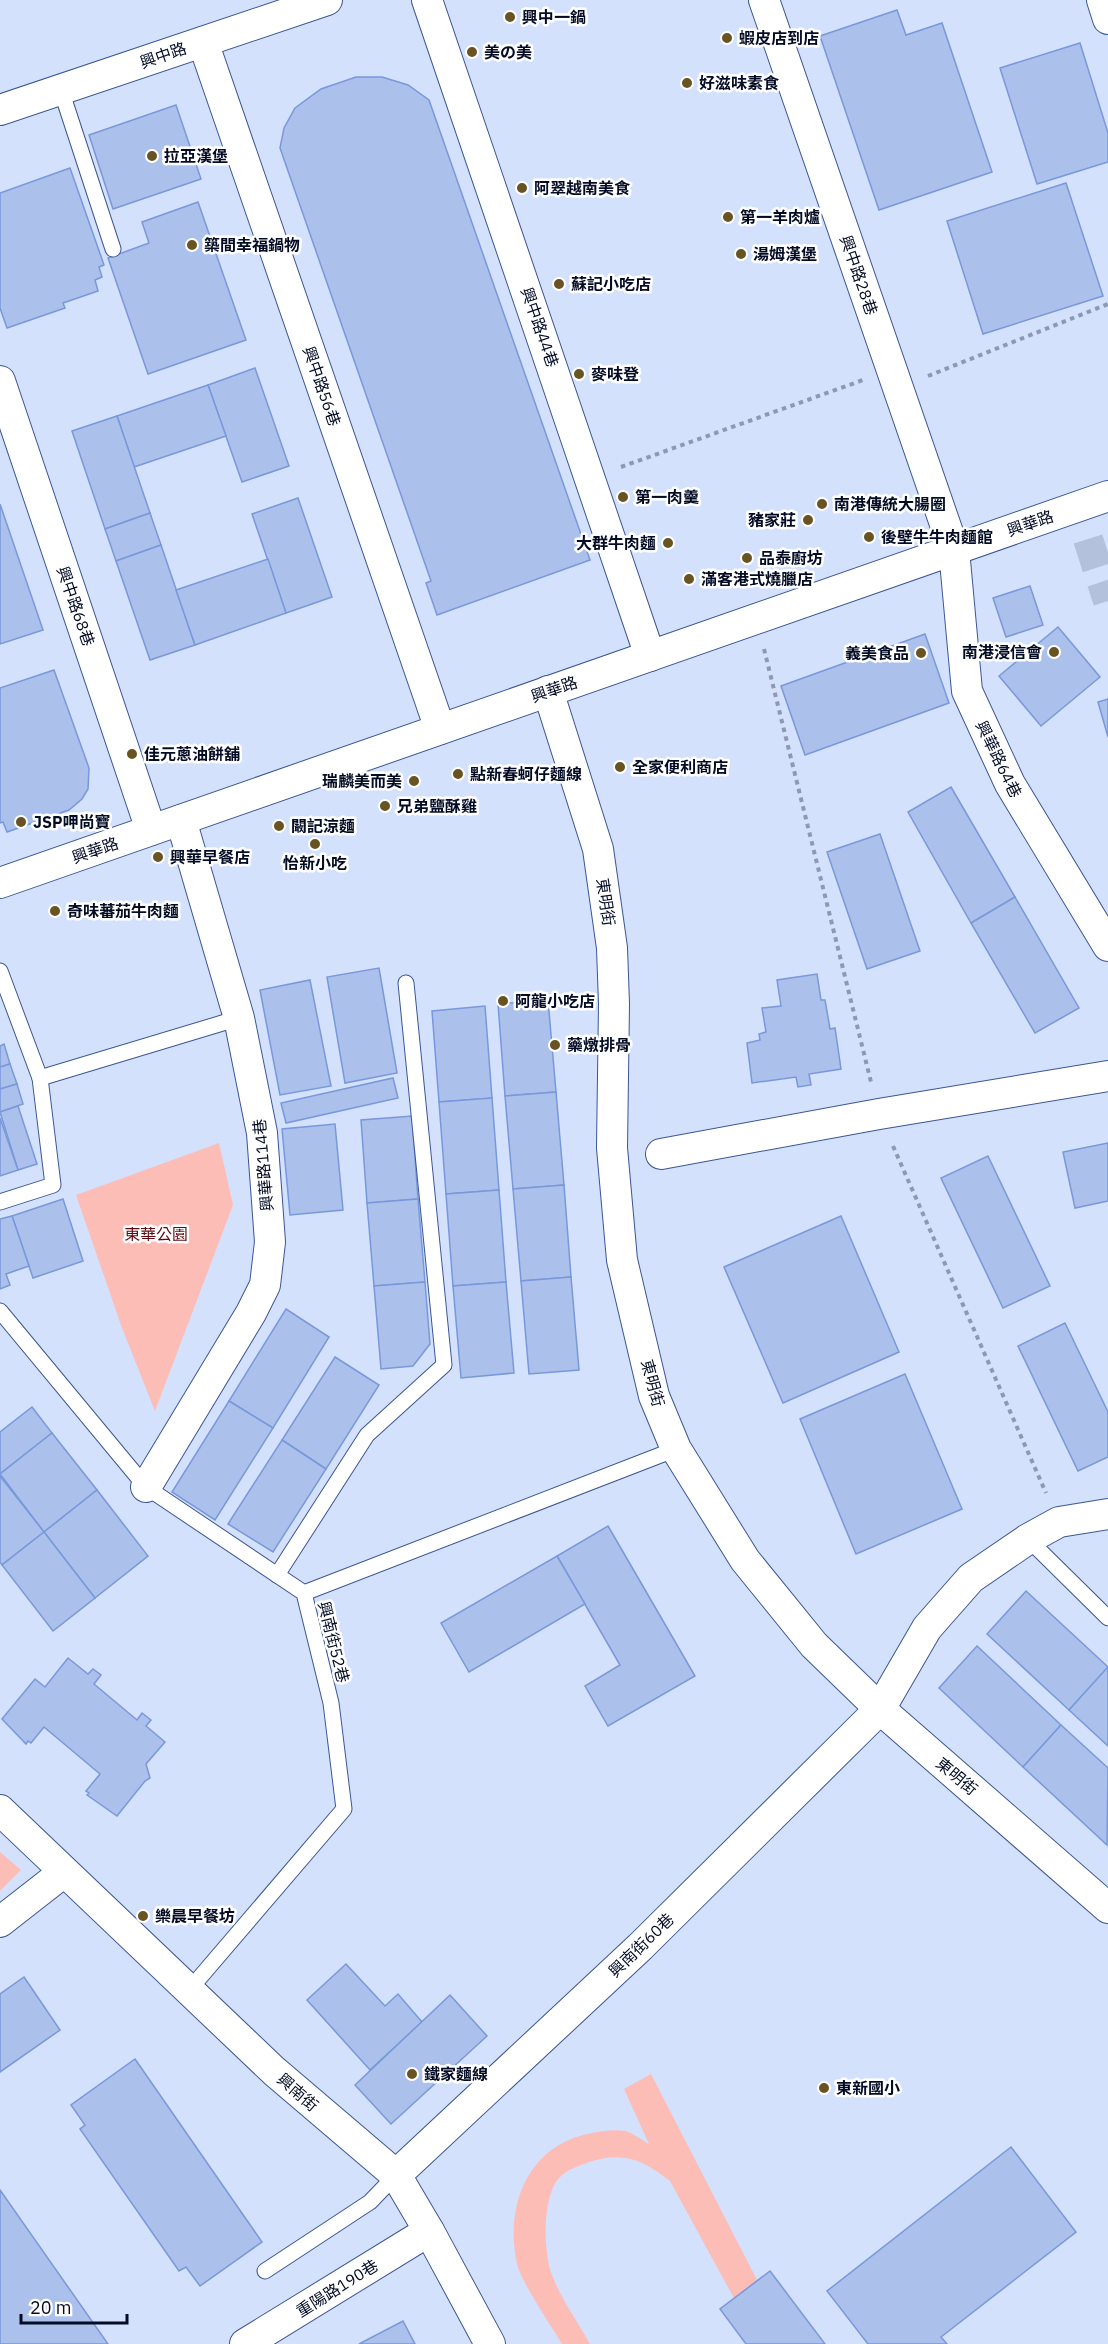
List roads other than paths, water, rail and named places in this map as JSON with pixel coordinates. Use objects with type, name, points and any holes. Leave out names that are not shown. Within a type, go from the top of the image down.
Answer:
[{"type":"street","name":"興中路44巷","points":[[427,0],[650,656]]},
{"type":"street","name":"興中路28巷","points":[[764,0],[954,550]]},
{"type":"street","points":[[1102,0],[1108,18]]},
{"type":"street","name":"興中路","points":[[0,110],[320,1]]},
{"type":"street","name":"興中路56巷","points":[[203,42],[440,729]]},
{"type":"street","name":"興中路68巷","points":[[0,381],[152,830]]},
{"type":"street","name":"興華路","points":[[0,883],[1108,496]]},
{"type":"street","name":"興華路64巷","points":[[954,550],[967,691],[1010,784],[1108,946]]},
{"type":"street","name":"東明街","points":[[548,692],[598,849],[612,948],[614,1005],[612,1148],[622,1260],[654,1395],[676,1449],[745,1560],[814,1645],[880,1709],[1108,1908]]},
{"type":"street","name":"興華路114巷","points":[[146,1487],[251,1313],[265,1285],[270,1242],[262,1133],[239,1018],[181,820]]},
{"type":"street","points":[[661,1154],[879,1114],[1108,1076]]},
{"type":"street","name":"興南街60巷","points":[[396,2175],[640,1947],[880,1709],[927,1628],[971,1578],[1028,1539],[1059,1522],[1108,1514]]},
{"type":"street","name":"興南街","points":[[0,1810],[274,2071],[396,2175],[490,2344]]},
{"type":"street","points":[[0,1922],[64,1872]]},
{"type":"street","name":"重陽路190巷","points":[[246,2344],[429,2231]]},
{"type":"lane","points":[[61,90],[113,249]]},
{"type":"lane","points":[[0,971],[40,1078],[53,1185],[0,1202]]},
{"type":"lane","points":[[277,1575],[368,1435],[444,1365],[406,983]]},
{"type":"lane","points":[[40,1078],[239,1018]]},
{"type":"lane","name":"興南街52巷","points":[[0,1311],[146,1487],[304,1593],[331,1702],[344,1809],[190,1989]]},
{"type":"lane","points":[[304,1593],[676,1449]]},
{"type":"lane","points":[[1028,1539],[1108,1618]]},
{"type":"lane","points":[[265,2271],[370,2202],[396,2175]]},
{"type":"tunnel","points":[[1088,539],[1108,601]]},
{"type":"place","name":"興中一鍋","points":[[510,17]]},
{"type":"place","name":"蝦皮店到店","points":[[727,38]]},
{"type":"place","name":"美の美","points":[[472,52]]},
{"type":"place","name":"好滋味素食","points":[[687,83]]},
{"type":"place","name":"拉亞漢堡","points":[[152,156]]},
{"type":"place","name":"阿翠越南美食","points":[[522,188]]},
{"type":"place","name":"第一羊肉爐","points":[[728,217]]},
{"type":"place","name":"築間幸福鍋物","points":[[192,245]]},
{"type":"place","name":"湯姆漢堡","points":[[741,254]]},
{"type":"place","name":"蘇記小吃店","points":[[559,284]]},
{"type":"place","name":"麥味登","points":[[579,374]]},
{"type":"place","name":"第一肉羹","points":[[623,497]]},
{"type":"place","name":"南港傳統大腸圈","points":[[822,504]]},
{"type":"place","name":"豬家莊","points":[[808,520]]},
{"type":"place","name":"後壁牛牛肉麵館","points":[[869,537]]},
{"type":"place","name":"大群牛肉麵","points":[[668,543]]},
{"type":"place","name":"品泰廚坊","points":[[747,558]]},
{"type":"place","name":"滿客港式燒臘店","points":[[689,579]]},
{"type":"place","name":"南港浸信會","points":[[1054,652]]},
{"type":"place","name":"義美食品","points":[[921,653]]},
{"type":"place","name":"佳元蔥油餅舖","points":[[132,754]]},
{"type":"place","name":"全家便利商店","points":[[620,767]]},
{"type":"place","name":"點新春蚵仔麵線","points":[[458,774]]},
{"type":"place","name":"瑞麟美而美","points":[[414,781]]},
{"type":"place","name":"兄弟鹽酥雞","points":[[385,806]]},
{"type":"place","name":"JSP呷尚寶","points":[[21,822]]},
{"type":"place","name":"闞記涼麵","points":[[279,826]]},
{"type":"place","name":"怡新小吃","points":[[315,844]]},
{"type":"place","name":"興華早餐店","points":[[158,857]]},
{"type":"place","name":"奇味蕃茄牛肉麵","points":[[55,911]]},
{"type":"place","name":"阿龍小吃店","points":[[503,1001]]},
{"type":"place","name":"藥燉排骨","points":[[555,1045]]},
{"type":"place","name":"樂晨早餐坊","points":[[143,1916]]},
{"type":"place","name":"鐵家麵線","points":[[412,2074]]},
{"type":"place","name":"東新國小","points":[[824,2088]]},
{"type":"park label","name":"東華公園","points":[[156,1234]]}]
